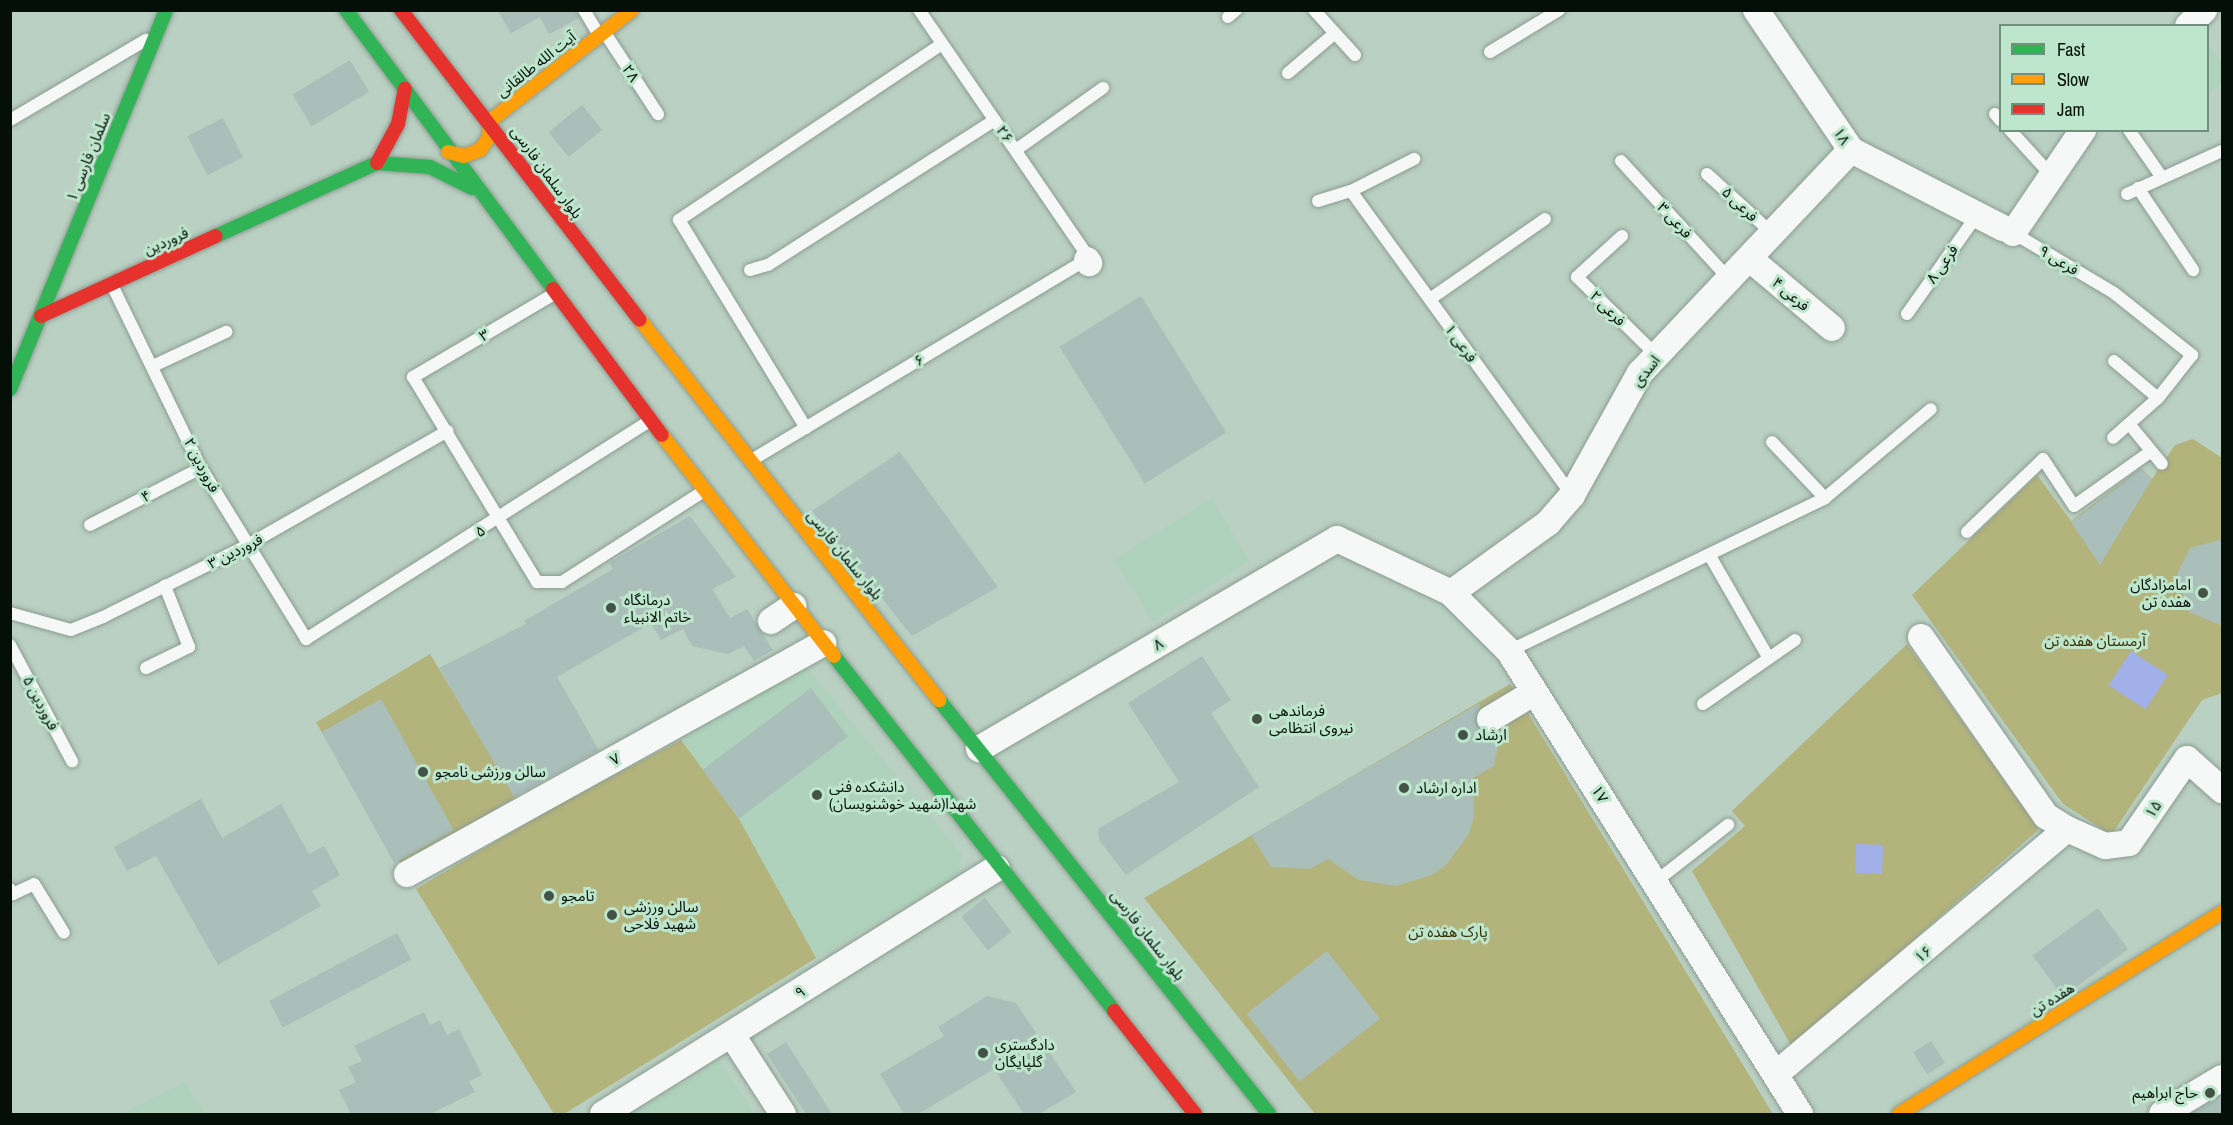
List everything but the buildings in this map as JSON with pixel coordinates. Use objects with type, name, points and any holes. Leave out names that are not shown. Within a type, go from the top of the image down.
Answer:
[{"type":"main road","name":"سلمان فارسی ۱","points":[[41,316],[166,10]]},
{"type":"main road","points":[[346,10],[405,89],[447,152],[652,420],[702,491],[823,643],[996,868],[1195,1114]]},
{"type":"main road","name":"بلوار سلمان فارسی","points":[[401,10],[490,121],[749,462],[841,568],[979,749],[1269,1114]]},
{"type":"main road","name":"آیت الله طالقانی","points":[[490,121],[632,10]]},
{"type":"main road","points":[[405,89],[398,124],[377,163],[429,167],[478,192]]},
{"type":"main road","points":[[447,152],[464,156],[480,150],[489,137],[490,121]]},
{"type":"main road","name":"فروردین","points":[[41,316],[377,163]]},
{"type":"main road","points":[[513,179],[537,183]]},
{"type":"main road","points":[[494,212],[500,188]]},
{"type":"main road","points":[[10,389],[41,316]]},
{"type":"main road","name":"هفده تن","points":[[1899,1114],[2223,912]]},
{"type":"street","name":"۱۸","points":[[1756,10],[1851,150],[2008,231]]},
{"type":"street","points":[[2190,24],[2204,10]]},
{"type":"street","points":[[2008,231],[2051,175],[2076,133]]},
{"type":"street","name":"اسدی","points":[[1451,593],[1548,523],[1572,495],[1640,373],[1851,150]]},
{"type":"street","name":"فرعی ۴","points":[[1750,259],[1832,328]]},
{"type":"street","name":"۱۷","points":[[1337,539],[1451,593],[1509,651],[1800,1114]]},
{"type":"street","name":"۸","points":[[979,749],[1206,603],[1337,539]]},
{"type":"street","points":[[771,621],[793,606]]},
{"type":"street","points":[[1921,637],[2046,816],[2067,829]]},
{"type":"street","name":"۷","points":[[406,874],[459,837],[540,807],[561,781],[823,643]]},
{"type":"street","points":[[1490,719],[1534,692]]},
{"type":"street","name":"۱۵","points":[[2067,829],[2105,846],[2129,843],[2187,759],[2223,790]]},
{"type":"street","name":"۱۶","points":[[1776,1074],[2067,829]]},
{"type":"street","name":"۹","points":[[603,1114],[996,868]]},
{"type":"street","points":[[732,1035],[783,1114]]},
{"type":"street","points":[[2162,1114],[2223,1078]]},
{"type":"lane","name":"۲۸","points":[[585,10],[658,114]]},
{"type":"lane","name":"۲۶","points":[[920,10],[940,45],[1016,150],[1088,260]]},
{"type":"lane","points":[[1314,10],[1355,55]]},
{"type":"lane","points":[[1490,52],[1559,10]]},
{"type":"lane","points":[[10,120],[157,33]]},
{"type":"lane","points":[[1288,73],[1334,34]]},
{"type":"lane","points":[[806,428],[679,220],[940,45]]},
{"type":"lane","points":[[1016,150],[1103,88]]},
{"type":"lane","points":[[750,270],[768,265],[995,120]]},
{"type":"lane","points":[[2012,132],[2051,175]]},
{"type":"lane","points":[[2130,132],[2161,176]]},
{"type":"lane","points":[[2193,270],[2132,191],[2161,176],[2223,151]]},
{"type":"lane","points":[[1318,201],[1351,191],[1414,159]]},
{"type":"lane","name":"فرعی ۳","points":[[1620,161],[1730,280]]},
{"type":"lane","name":"فرعی ۵","points":[[1707,174],[1773,234]]},
{"type":"lane","name":"فرعی ۱","points":[[1351,191],[1572,495]]},
{"type":"lane","name":"فرعی ۸","points":[[1907,314],[1977,215]]},
{"type":"lane","points":[[1430,299],[1545,219]]},
{"type":"lane","name":"فرعی ۹","points":[[2008,231],[2114,293],[2192,355],[2158,398]]},
{"type":"lane","name":"فرعی ۲","points":[[1622,236],[1577,277],[1657,356]]},
{"type":"lane","name":"۶","points":[[749,462],[1088,260]]},
{"type":"lane","name":"فروردین ۲","points":[[111,284],[201,468],[246,546],[306,639]]},
{"type":"lane","name":"۳","points":[[448,431],[413,377],[555,293]]},
{"type":"lane","points":[[153,366],[226,332]]},
{"type":"lane","points":[[2113,438],[2158,398],[2114,361]]},
{"type":"lane","points":[[1509,651],[1710,556],[1825,498],[1931,409]]},
{"type":"lane","name":"۵","points":[[306,639],[498,520],[652,420]]},
{"type":"lane","points":[[2130,425],[2162,464]]},
{"type":"lane","points":[[448,431],[498,520],[537,582],[562,582],[702,491]]},
{"type":"lane","name":"فروردین ۳","points":[[10,613],[72,630],[246,546],[448,431]]},
{"type":"lane","points":[[1772,442],[1825,498]]},
{"type":"lane","points":[[1967,532],[2043,459],[2074,506],[2150,452]]},
{"type":"lane","name":"۴","points":[[90,525],[201,468]]},
{"type":"lane","points":[[1710,556],[1768,657]]},
{"type":"lane","points":[[146,669],[189,647],[165,586]]},
{"type":"lane","points":[[1703,704],[1795,640]]},
{"type":"lane","name":"فروردین ۵","points":[[10,645],[72,761]]},
{"type":"lane","points":[[1655,882],[1728,825]]},
{"type":"lane","points":[[10,888],[14,894],[34,884],[64,933]]},
{"type":"shaded area","points":[[2209,45],[2222,64],[2222,83],[2209,92]]},
{"type":"shaded area","points":[[1211,499],[1250,561],[1153,621],[1114,559]]},
{"type":"shaded area","name":"دانشکده فنی شهدا(شهید خوشنویسان)","points":[[807,668],[962,855],[958,875],[816,958],[739,819],[681,740]]},
{"type":"shaded area","points":[[720,1061],[755,1114],[633,1114]]},
{"type":"shaded area","points":[[185,1082],[205,1114],[121,1114]]},
{"type":"green space","name":"آرمستان هفده تن","points":[[2193,439],[2222,458],[2222,693],[2202,700],[2114,831],[2107,832],[2063,804],[1912,595],[2037,475],[2071,521],[2141,468],[2152,479],[2175,445]]},
{"type":"green space","points":[[1907,644],[2039,829],[1792,1047],[1692,871],[1745,826],[1732,811]]},
{"type":"green space","name":"سالن ورزشی نامجو","points":[[430,654],[516,797],[402,866],[316,723]]},
{"type":"green space","name":"پارک هفده تن","points":[[1510,684],[1773,1114],[1315,1114],[1144,898]]},
{"type":"green space","name":"سالن ورزشی شهید فلاحی","points":[[681,740],[739,819],[816,958],[564,1114],[554,1114],[416,889],[543,813]]},
{"type":"water","points":[[2131,651],[2168,675],[2146,709],[2109,685]]},
{"type":"water","points":[[1856,844],[1883,845],[1882,874],[1855,873]]},
{"type":"traffic: fast","points":[[10,389],[166,10]]},
{"type":"traffic: fast","points":[[346,10],[553,289]]},
{"type":"traffic: fast","points":[[216,236],[377,163],[430,167],[472,188]]},
{"type":"traffic: fast","points":[[834,656],[1114,1011]]},
{"type":"traffic: fast","points":[[939,700],[1269,1114]]},
{"type":"traffic: slow","points":[[448,152],[464,156],[480,150],[489,137],[490,121],[632,10]]},
{"type":"traffic: slow","points":[[640,320],[939,700]]},
{"type":"traffic: slow","points":[[662,435],[834,656]]},
{"type":"traffic: slow","points":[[1899,1114],[2222,912]]},
{"type":"traffic: jam","points":[[401,10],[640,320]]},
{"type":"traffic: jam","points":[[377,163],[398,124],[405,89]]},
{"type":"traffic: jam","points":[[41,316],[216,236]]},
{"type":"traffic: jam","points":[[553,289],[662,435]]},
{"type":"traffic: jam","points":[[1114,1011],[1195,1114]]},
{"type":"place","name":"امامزادگان هفده تن","points":[[2203,593]]},
{"type":"place","name":"درمانگاه خاتم الانبیاء","points":[[611,608]]},
{"type":"place","name":"فرماندهی نیروی انتظامی","points":[[1257,719]]},
{"type":"place","name":"ارشاد","points":[[1463,735]]},
{"type":"place","name":"سالن ورزشی نامجو","points":[[423,772]]},
{"type":"place","name":"اداره ارشاد","points":[[1404,788]]},
{"type":"place","name":"دانشکده فنی شهدا(شهید خوشنویسان)","points":[[817,795]]},
{"type":"place","name":"تامجو","points":[[549,896]]},
{"type":"place","name":"سالن ورزشی شهید فلاحی","points":[[612,915]]},
{"type":"place","name":"دادگستری گلپایگان","points":[[983,1053]]},
{"type":"place","name":"حاج ابراهیم","points":[[2210,1093]]}]
